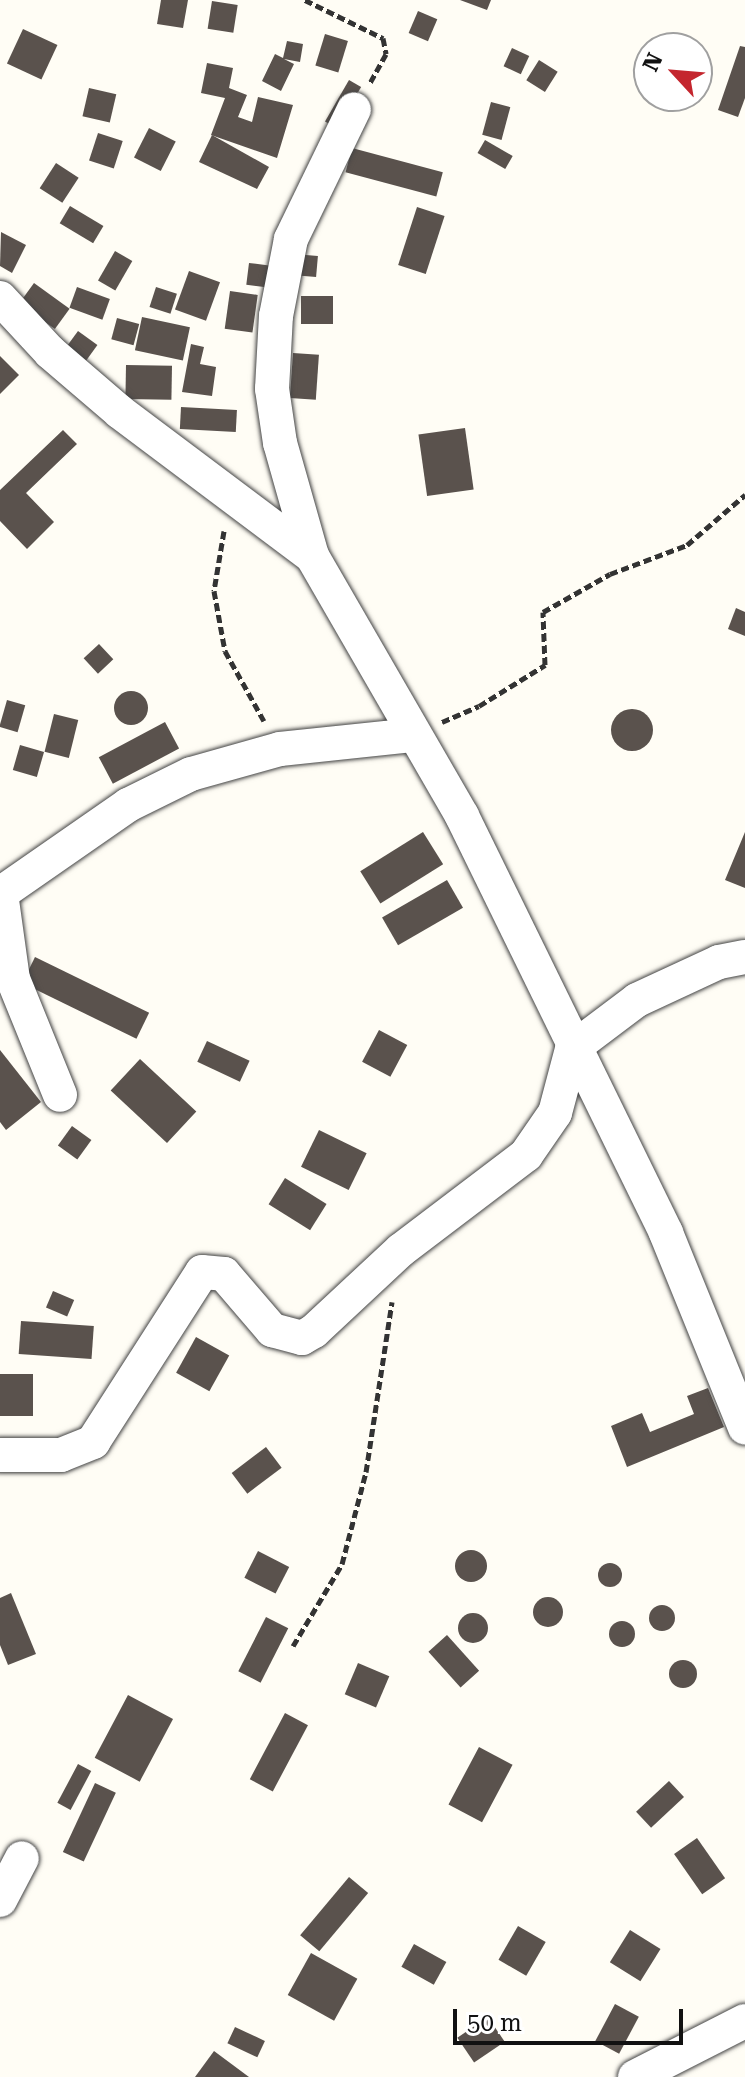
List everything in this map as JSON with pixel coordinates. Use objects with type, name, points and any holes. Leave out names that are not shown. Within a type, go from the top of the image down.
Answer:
[{"type":"street","points":[[354,109],[291,239],[276,316],[272,389],[280,443],[312,556],[462,816],[572,1049],[666,1233],[745,1428]]},
{"type":"street","points":[[0,298],[50,352],[229,497],[312,556]]},
{"type":"street","points":[[60,1095],[13,979],[0,894],[128,805],[191,774],[280,749],[414,735]]},
{"type":"street","points":[[0,1455],[61,1455],[93,1442],[202,1272],[224,1274],[272,1330],[302,1338],[401,1250],[541,1138],[555,1113],[572,1049],[637,1000],[719,962],[745,957]]},
{"type":"street","points":[[0,1900],[22,1858]]},
{"type":"street","points":[[635,2077],[745,2021]]},
{"type":"path","points":[[305,0],[383,38],[387,46],[384,61],[354,109]]},
{"type":"path","points":[[414,735],[479,706],[545,665],[543,612],[610,574],[687,545],[745,495]]},
{"type":"path","points":[[229,497],[214,591],[225,651],[280,749]]},
{"type":"path","points":[[293,1646],[342,1564],[366,1472],[401,1250]]},
{"type":"building","points":[[161,0],[188,0],[183,28],[157,24]]},
{"type":"building","points":[[460,0],[491,0],[487,10]]},
{"type":"building","points":[[212,1],[238,5],[233,33],[208,29]]},
{"type":"building","points":[[418,11],[437,19],[428,41],[409,33]]},
{"type":"building","points":[[23,29],[57,45],[41,79],[7,63]]},
{"type":"building","points":[[325,34],[348,41],[338,73],[315,66]]},
{"type":"building","points":[[287,41],[303,44],[300,62],[284,59],[294,64],[281,91],[262,81],[275,54],[283,58]]},
{"type":"building","points":[[740,46],[745,47],[745,98],[738,117],[718,110]]},
{"type":"building","points":[[512,48],[529,56],[521,74],[504,66]]},
{"type":"building","points":[[539,60],[558,72],[545,92],[526,80]]},
{"type":"building","points":[[207,63],[233,68],[229,88],[247,95],[238,117],[252,122],[258,97],[293,105],[277,158],[211,135],[225,98],[201,93]]},
{"type":"building","points":[[349,80],[361,87],[337,129],[325,122]]},
{"type":"building","points":[[89,88],[116,94],[110,123],[82,116]]},
{"type":"building","points":[[491,102],[510,107],[502,140],[482,135]]},
{"type":"building","points":[[149,128],[176,142],[161,171],[134,157]]},
{"type":"building","points":[[98,133],[123,141],[114,169],[89,161]]},
{"type":"building","points":[[212,135],[269,167],[257,189],[199,162]]},
{"type":"building","points":[[485,140],[513,156],[505,169],[478,153]]},
{"type":"building","points":[[352,148],[443,172],[436,196],[346,172]]},
{"type":"building","points":[[56,163],[79,178],[62,203],[40,188]]},
{"type":"building","points":[[70,206],[103,226],[93,243],[60,223]]},
{"type":"building","points":[[417,207],[445,216],[426,274],[398,265]]},
{"type":"building","points":[[1,232],[26,245],[12,273],[0,266]]},
{"type":"building","points":[[115,251],[132,261],[115,290],[98,280]]},
{"type":"building","points":[[294,254],[318,256],[316,277],[292,275]]},
{"type":"building","points":[[249,263],[273,266],[270,288],[246,285]]},
{"type":"building","points":[[189,271],[220,282],[206,321],[175,310]]},
{"type":"building","points":[[34,283],[70,309],[55,329],[19,303]]},
{"type":"building","points":[[77,287],[110,299],[102,320],[69,308]]},
{"type":"building","points":[[156,287],[177,294],[170,314],[150,307]]},
{"type":"building","points":[[230,291],[258,295],[252,333],[225,329]]},
{"type":"building","points":[[301,296],[333,296],[333,324],[301,324]]},
{"type":"building","points":[[142,317],[190,327],[183,360],[135,350]]},
{"type":"building","points":[[117,318],[139,324],[134,345],[111,339]]},
{"type":"building","points":[[78,331],[97,345],[84,364],[64,350]]},
{"type":"building","points":[[191,344],[204,347],[200,364],[216,367],[212,396],[182,392]]},
{"type":"building","points":[[293,353],[319,355],[316,400],[290,398]]},
{"type":"building","points":[[0,356],[19,375],[0,394]]},
{"type":"building","points":[[126,365],[172,366],[171,400],[125,399]]},
{"type":"building","points":[[181,407],[237,410],[236,432],[180,429]]},
{"type":"building","points":[[465,428],[474,489],[427,496],[418,435]]},
{"type":"building","points":[[63,430],[77,444],[26,493],[54,522],[27,549],[0,521],[0,490]]},
{"type":"building","points":[[736,608],[745,612],[745,636],[728,629]]},
{"type":"building","points":[[99,644],[113,659],[98,674],[84,658]]},
{"type":"building","points":[[131,691],[143,696],[148,708],[143,720],[131,725],[119,720],[114,708],[119,696]]},
{"type":"building","points":[[7,700],[25,705],[18,732],[0,727]]},
{"type":"building","points":[[632,709],[647,715],[653,730],[647,745],[632,751],[617,745],[611,730],[617,715]]},
{"type":"building","points":[[54,714],[78,720],[69,758],[45,752]]},
{"type":"building","points":[[165,722],[179,748],[113,784],[99,757]]},
{"type":"building","points":[[20,745],[44,752],[37,777],[13,770]]},
{"type":"building","points":[[423,832],[443,864],[380,903],[360,871]]},
{"type":"building","points":[[745,832],[745,888],[725,880]]},
{"type":"building","points":[[447,880],[463,908],[398,945],[382,918]]},
{"type":"building","points":[[35,957],[149,1013],[136,1039],[22,983]]},
{"type":"building","points":[[379,1030],[407,1045],[390,1077],[362,1062]]},
{"type":"building","points":[[207,1041],[250,1061],[240,1082],[197,1062]]},
{"type":"building","points":[[0,1050],[41,1102],[6,1130],[0,1122]]},
{"type":"building","points":[[140,1059],[196,1112],[167,1143],[111,1090]]},
{"type":"building","points":[[72,1126],[91,1140],[77,1160],[58,1145]]},
{"type":"building","points":[[319,1130],[367,1153],[349,1190],[301,1167]]},
{"type":"building","points":[[285,1178],[327,1204],[310,1230],[269,1204]]},
{"type":"building","points":[[53,1291],[74,1300],[67,1317],[46,1308]]},
{"type":"building","points":[[21,1321],[94,1326],[92,1359],[19,1354]]},
{"type":"building","points":[[196,1337],[229,1355],[209,1391],[176,1373]]},
{"type":"building","points":[[0,1374],[33,1374],[33,1416],[0,1416]]},
{"type":"building","points":[[708,1388],[724,1427],[627,1467],[611,1426],[642,1413],[650,1432],[694,1414],[687,1396]]},
{"type":"building","points":[[266,1447],[282,1468],[247,1494],[232,1473]]},
{"type":"building","points":[[471,1550],[482,1555],[487,1566],[482,1577],[471,1582],[460,1577],[455,1566],[460,1555]]},
{"type":"building","points":[[258,1551],[289,1567],[276,1594],[244,1578]]},
{"type":"building","points":[[610,1563],[621,1570],[622,1575],[615,1586],[610,1587],[599,1580],[598,1575],[605,1564]]},
{"type":"building","points":[[11,1593],[36,1654],[8,1665],[0,1645],[0,1598]]},
{"type":"building","points":[[548,1597],[558,1602],[563,1612],[558,1622],[548,1627],[538,1622],[533,1612],[538,1602]]},
{"type":"building","points":[[662,1605],[671,1609],[675,1618],[671,1627],[662,1631],[653,1627],[649,1618],[653,1609]]},
{"type":"building","points":[[473,1613],[484,1617],[488,1628],[484,1639],[473,1643],[462,1639],[458,1628],[462,1617]]},
{"type":"building","points":[[266,1617],[288,1628],[261,1683],[238,1671]]},
{"type":"building","points":[[622,1621],[631,1625],[635,1634],[631,1643],[622,1647],[613,1643],[609,1634],[613,1625]]},
{"type":"building","points":[[447,1635],[479,1671],[461,1687],[428,1652]]},
{"type":"building","points":[[683,1660],[693,1664],[697,1674],[693,1684],[683,1688],[673,1684],[669,1674],[673,1664]]},
{"type":"building","points":[[358,1663],[389,1676],[376,1708],[345,1694]]},
{"type":"building","points":[[128,1695],[173,1719],[140,1782],[95,1758]]},
{"type":"building","points":[[285,1713],[308,1725],[273,1791],[250,1779]]},
{"type":"building","points":[[479,1747],[513,1765],[482,1822],[448,1804]]},
{"type":"building","points":[[78,1764],[91,1771],[71,1810],[57,1803]]},
{"type":"building","points":[[669,1781],[684,1797],[651,1828],[636,1812]]},
{"type":"building","points":[[95,1783],[116,1793],[84,1862],[63,1852]]},
{"type":"building","points":[[697,1838],[725,1878],[702,1894],[674,1854]]},
{"type":"building","points":[[349,1877],[368,1893],[319,1951],[300,1935]]},
{"type":"building","points":[[518,1926],[546,1942],[526,1976],[498,1960]]},
{"type":"building","points":[[630,1930],[661,1949],[640,1981],[610,1962]]},
{"type":"building","points":[[414,1944],[446,1962],[434,1985],[401,1967]]},
{"type":"building","points":[[311,1953],[357,1979],[334,2021],[288,1995]]},
{"type":"building","points":[[615,2004],[639,2017],[619,2054],[595,2041]]},
{"type":"building","points":[[488,2017],[505,2042],[474,2063],[457,2038]]},
{"type":"building","points":[[235,2027],[265,2041],[257,2057],[227,2043]]},
{"type":"building","points":[[214,2051],[249,2077],[195,2077]]}]
